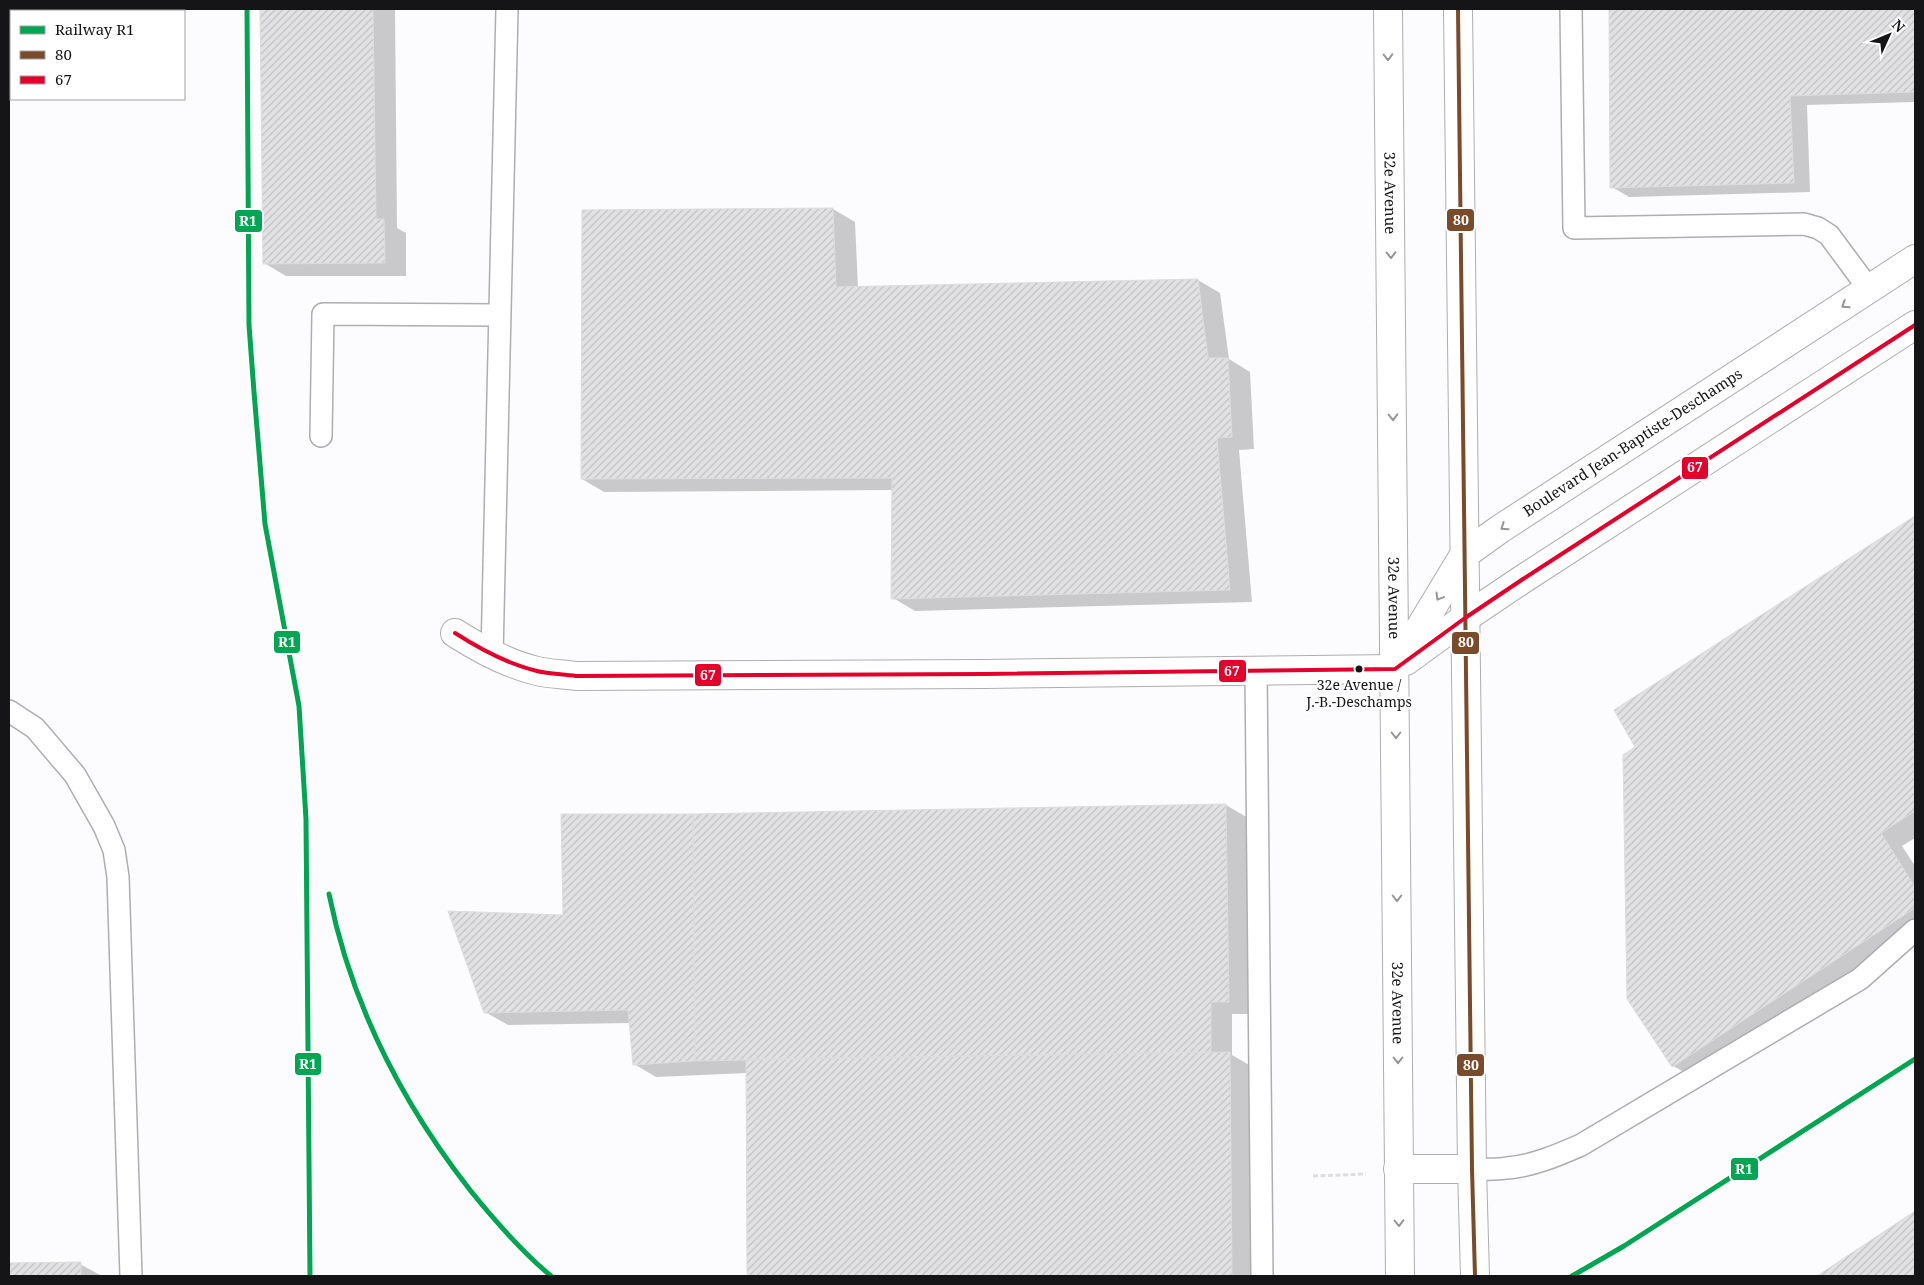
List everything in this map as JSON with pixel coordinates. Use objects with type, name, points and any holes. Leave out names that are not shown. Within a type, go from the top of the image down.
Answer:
[{"type":"street","name":"32e Avenue","points":[[1388,9],[1400,1276]]},
{"type":"street","points":[[1458,9],[1472,1168],[1475,1276]]},
{"type":"street","name":"Boulevard Jean-Baptiste-Deschamps","points":[[1395,669],[1464,555],[1500,529],[1915,259]]},
{"type":"street","points":[[454,633],[492,655],[515,665],[537,671],[576,676],[1395,669],[1465,618],[1915,325]]},
{"type":"street","points":[[1398,1169],[1472,1168]]},
{"type":"lane","points":[[492,655],[508,9]]},
{"type":"lane","points":[[1570,9],[1574,228],[1804,224],[1818,228],[1829,235],[1869,289]]},
{"type":"lane","points":[[320,436],[323,314],[499,315]]},
{"type":"lane","points":[[1256,670],[1262,1276]]},
{"type":"lane","points":[[9,711],[34,728],[75,775],[104,826],[114,850],[118,877],[131,1276]]},
{"type":"lane","points":[[1472,1168],[1506,1169],[1527,1165],[1552,1158],[1581,1145],[1860,979],[1915,930]]},
{"type":"path","points":[[1313,1176],[1366,1174]]},
{"type":"building","points":[[260,9],[373,9],[376,219],[384,219],[385,263],[263,264]]},
{"type":"building","points":[[1609,9],[1915,9],[1915,92],[1790,96],[1794,183],[1610,188]]},
{"type":"building","points":[[833,208],[836,287],[1198,279],[1208,358],[1228,358],[1232,437],[1217,438],[1230,590],[891,599],[892,478],[581,479],[582,210]]},
{"type":"building","points":[[1915,516],[1915,811],[1881,833],[1915,887],[1915,908],[1672,1067],[1627,999],[1623,755],[1635,747],[1614,710]]},
{"type":"building","points":[[1226,804],[1229,1002],[1211,1002],[1211,1052],[695,1061],[693,814]]},
{"type":"building","points":[[561,814],[693,814],[695,1061],[633,1065],[628,1010],[484,1013],[448,911],[563,915]]},
{"type":"building","points":[[1230,1052],[1232,1276],[747,1276],[746,1059]]},
{"type":"building","points":[[1915,1211],[1915,1276],[1817,1276]]},
{"type":"building","points":[[81,1262],[81,1276],[9,1276],[9,1263]]},
{"type":"rail line","name":"R1","points":[[247,9],[249,325],[265,524],[299,706],[306,819],[310,1276]]},
{"type":"rail line","name":"R1","points":[[329,894],[351,974],[365,1013],[401,1087],[445,1157],[470,1190],[509,1235],[551,1276]]},
{"type":"rail line","name":"R1","points":[[1572,1276],[1624,1246],[1915,1059]]},
{"type":"transit line","name":"80","points":[[1458,9],[1472,1169],[1475,1276]]},
{"type":"transit line","name":"67","points":[[455,633],[504,660],[526,668],[576,676],[1395,669],[1523,579],[1915,325]]},
{"type":"place","name":"32e Avenue / J.-B.-Deschamps","points":[[1359,669]]}]
